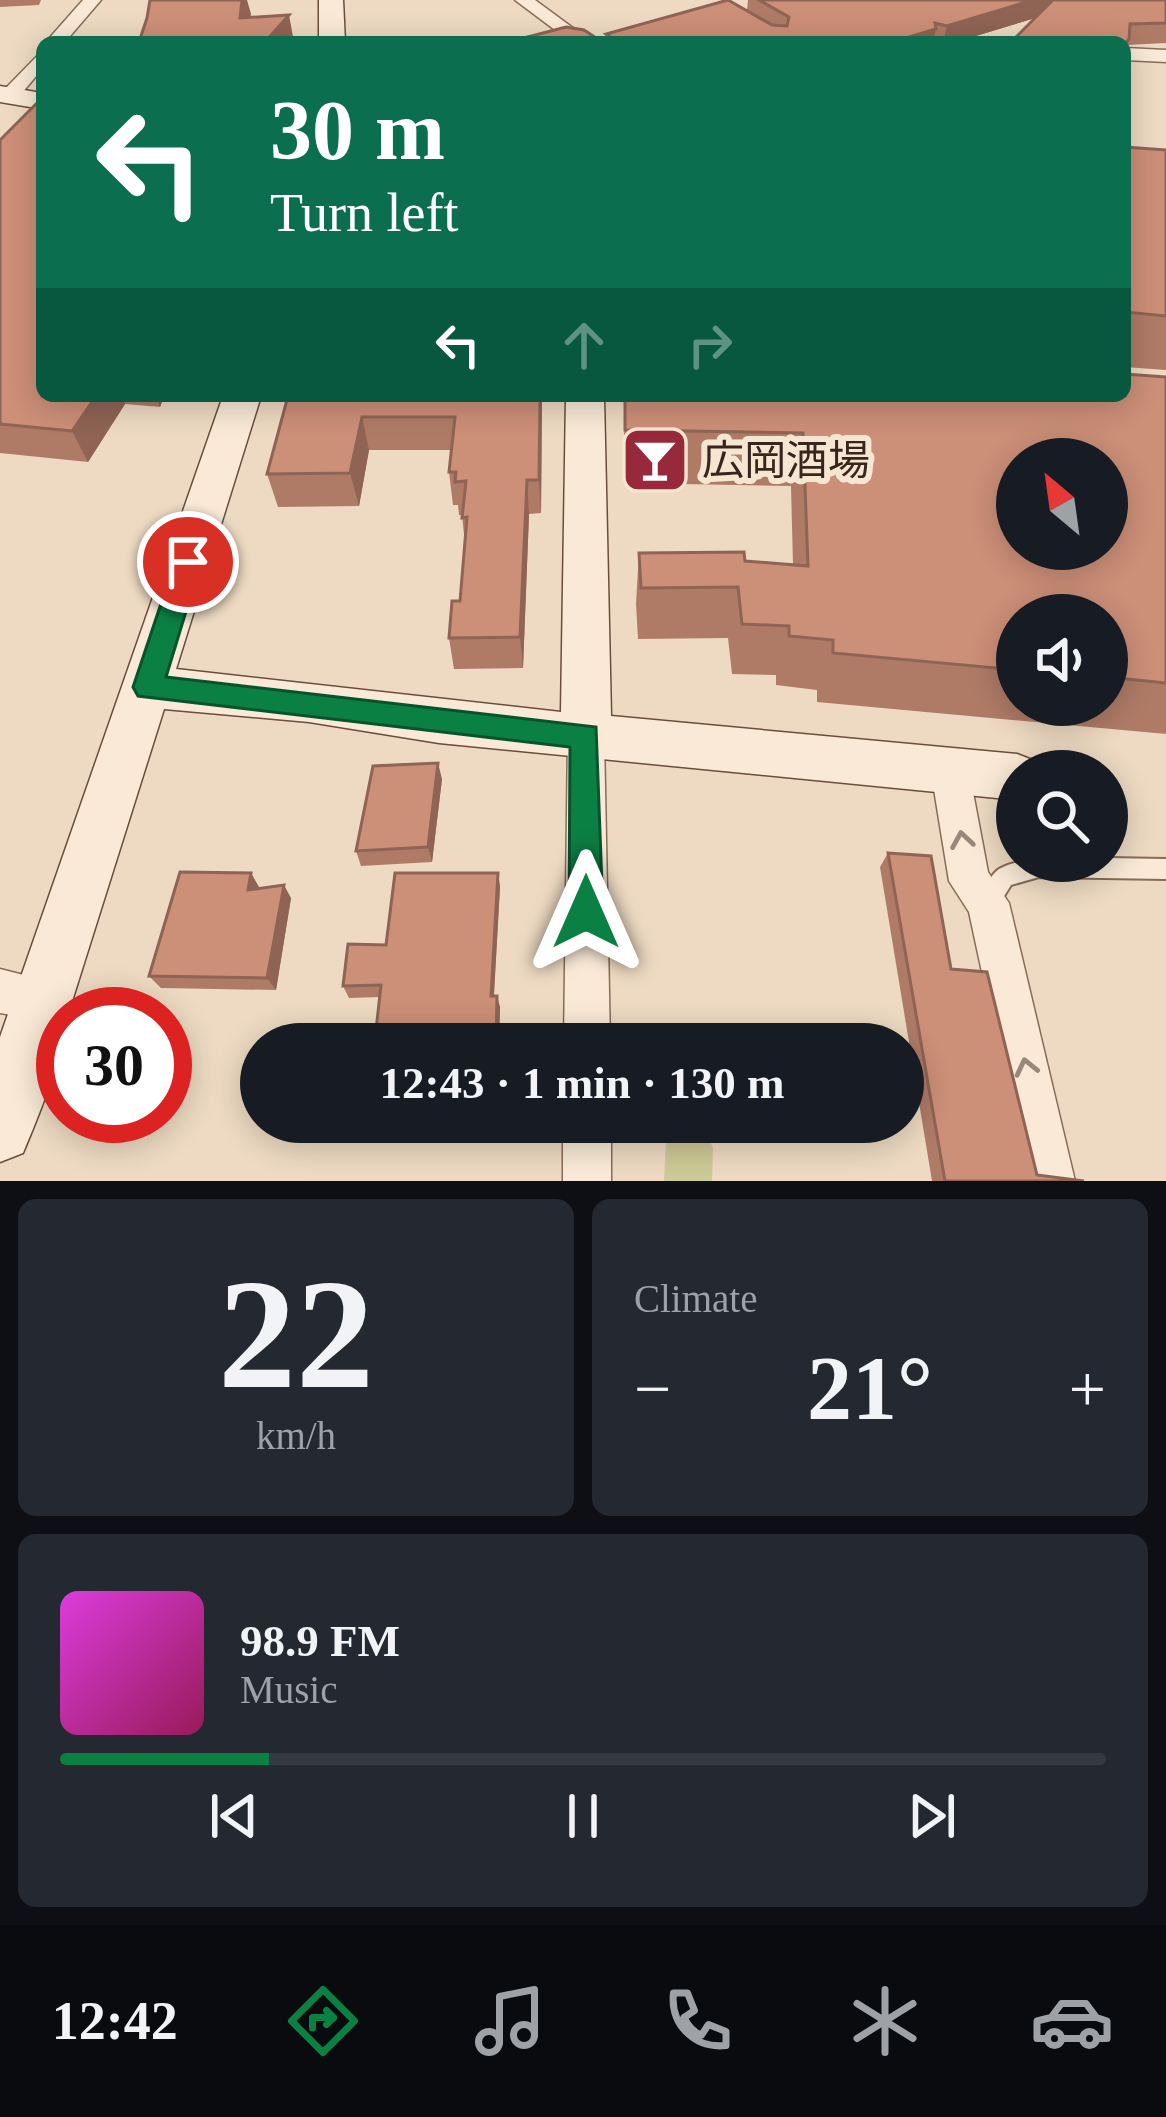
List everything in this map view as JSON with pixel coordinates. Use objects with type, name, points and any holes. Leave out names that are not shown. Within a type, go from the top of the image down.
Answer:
[{"type":"street","points":[[60,36],[92,0]]},
{"type":"street","points":[[331,0],[332,36]]},
{"type":"street","points":[[524,0],[575,36]]},
{"type":"street","points":[[1131,53],[1166,56]]},
{"type":"street","points":[[3,97],[36,63]]},
{"type":"street","points":[[3,97],[36,100]]},
{"type":"street","points":[[0,1130],[20,994],[148,687],[240,402]]},
{"type":"street","points":[[584,402],[586,1023]]},
{"type":"street","points":[[148,687],[996,775]]},
{"type":"street","points":[[950,771],[969,881],[988,903],[1047,1161]]},
{"type":"street","points":[[587,1143],[587,1181]]},
{"type":"lane","points":[[988,903],[1004,877],[1040,866],[1166,868]]},
{"type":"lane","points":[[1047,1161],[1076,1181]]},
{"type":"shaded area","points":[[666,1143],[711,1143],[712,1181],[664,1181]]},
{"type":"building","points":[[150,0],[242,0],[240,18],[289,15],[270,36],[141,36]]},
{"type":"building","points":[[728,0],[772,25],[787,26],[789,17],[759,0],[1033,0],[947,26],[935,23],[936,29],[912,36],[606,34]]},
{"type":"building","points":[[1053,0],[1166,0],[1166,23],[1130,24],[1129,36],[1017,36]]},
{"type":"building","points":[[566,27],[593,36],[531,36]]},
{"type":"building","points":[[36,104],[36,402],[92,402],[72,431],[0,424],[0,140]]},
{"type":"building","points":[[1131,147],[1166,150],[1166,316],[1131,313]]},
{"type":"building","points":[[1131,374],[1166,377],[1166,683],[1128,679],[1128,594],[996,594],[996,668],[833,653],[833,640],[789,636],[789,626],[742,624],[738,587],[641,588],[639,553],[744,552],[745,561],[808,566],[803,433],[625,430],[625,402],[1131,402]]},
{"type":"building","points":[[286,402],[540,402],[539,480],[527,480],[520,637],[449,638],[452,601],[460,601],[467,517],[462,518],[466,481],[455,482],[456,472],[449,472],[455,417],[362,417],[350,473],[267,474]]},
{"type":"building","points":[[438,763],[428,847],[356,851],[373,766]]},
{"type":"building","points":[[888,853],[931,856],[951,969],[987,972],[1037,1175],[1084,1181],[945,1181],[924,1060],[924,1023],[918,1023]]},
{"type":"building","points":[[180,872],[251,873],[248,890],[284,885],[267,978],[149,976]]},
{"type":"building","points":[[395,873],[498,873],[491,996],[497,996],[496,1023],[377,1023],[381,985],[343,986],[348,944],[386,945]]},
{"type":"place","name":"広岡酒場","points":[[655,460]]},
{"type":"route","points":[[188,562],[148,687],[309,701],[439,722],[586,736],[586,912]]}]
